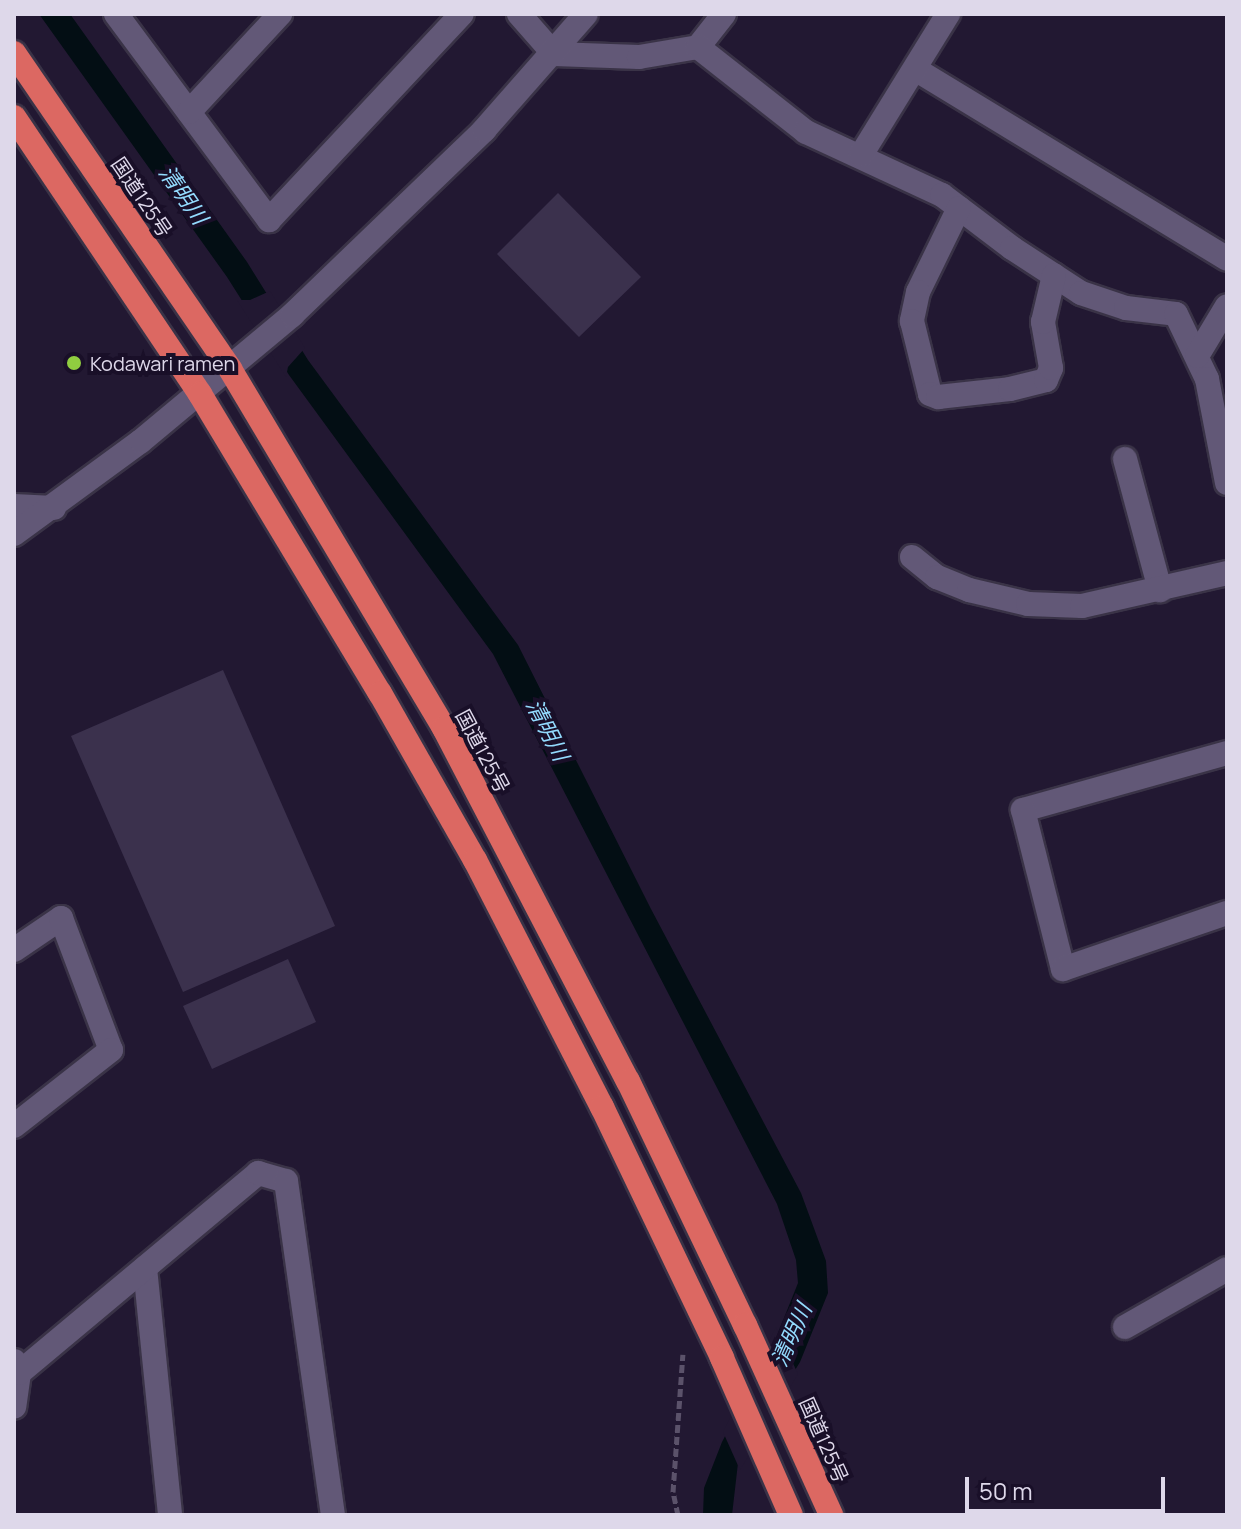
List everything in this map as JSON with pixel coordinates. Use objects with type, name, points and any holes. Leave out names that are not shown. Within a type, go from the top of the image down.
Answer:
[{"type":"highway","name":"国道125号","points":[[14,53],[234,364],[444,728],[628,1081],[789,1419],[831,1515]]},
{"type":"highway","points":[[14,117],[200,394],[380,693],[475,860],[602,1107],[722,1358],[791,1515]]},
{"type":"street","points":[[116,14],[269,220],[462,14]]},
{"type":"street","points":[[189,112],[280,14]]},
{"type":"street","points":[[519,14],[554,54],[639,57],[698,47],[724,14]]},
{"type":"street","points":[[14,534],[54,508],[200,394],[292,315],[484,130],[586,14]]},
{"type":"street","points":[[861,155],[948,14]]},
{"type":"street","points":[[698,47],[806,132],[942,195],[1081,293],[1126,308],[1176,314],[1207,379],[1227,483]]},
{"type":"street","points":[[915,69],[1227,259]]},
{"type":"street","points":[[959,208],[918,292],[912,321],[930,394],[938,397],[1010,389],[1046,380],[1051,368],[1043,322],[1054,275]]},
{"type":"street","points":[[1197,356],[1227,306]]},
{"type":"street","points":[[1125,459],[1160,590]]},
{"type":"street","points":[[14,506],[54,508]]},
{"type":"street","points":[[912,557],[937,577],[969,590],[1028,604],[1082,606],[1227,573]]},
{"type":"street","points":[[1227,753],[1023,810],[1063,969],[1227,913]]},
{"type":"street","points":[[14,950],[61,918],[111,1050],[14,1126]]},
{"type":"street","points":[[14,1407],[17,1367],[145,1268],[258,1173],[286,1181],[333,1515]]},
{"type":"street","points":[[145,1268],[170,1515]]},
{"type":"street","points":[[1125,1327],[1227,1269]]},
{"type":"path","points":[[678,1515],[673,1492],[683,1354]]},
{"type":"water","name":"清明川","points":[[39,14],[70,14],[247,262],[308,360],[518,645],[651,909],[801,1193],[826,1261],[828,1293],[800,1362],[738,1463],[732,1515],[703,1515],[704,1488],[722,1442],[774,1343],[798,1283],[796,1260],[777,1204],[493,654],[289,375],[227,277]]},
{"type":"pier","points":[[270,291],[305,348],[288,367],[286,377],[237,300],[250,300]]},
{"type":"pier","points":[[776,1327],[798,1374],[740,1470],[723,1432]]},
{"type":"building","points":[[558,193],[641,277],[579,337],[497,254]]},
{"type":"building","points":[[223,670],[335,926],[183,992],[71,736]]},
{"type":"building","points":[[288,959],[316,1022],[212,1069],[183,1006]]},
{"type":"place","name":"Kodawari ramen","points":[[74,363]]}]
